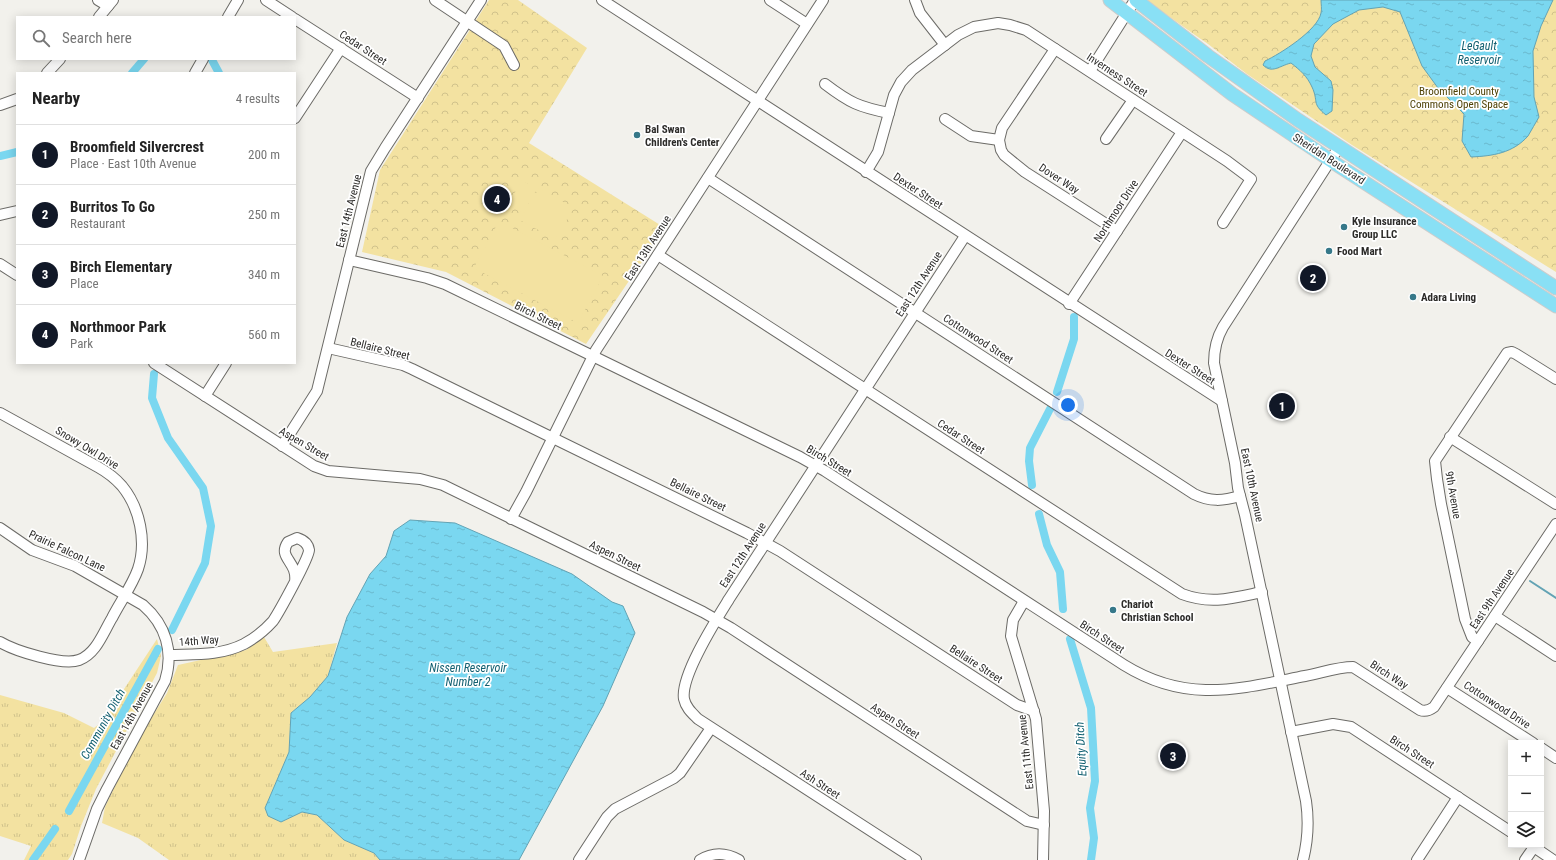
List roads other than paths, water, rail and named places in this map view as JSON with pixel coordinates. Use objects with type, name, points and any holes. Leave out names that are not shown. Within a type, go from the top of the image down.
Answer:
[{"type":"main road","name":"Sheridan Boulevard","points":[[1110,0],[1232,94],[1556,306]]},
{"type":"main road","name":"Sheridan Boulevard","points":[[1135,0],[1253,89],[1339,147],[1556,288]]},
{"type":"street","points":[[98,0],[110,3],[100,16]]},
{"type":"street","points":[[229,16],[238,0]]},
{"type":"street","points":[[266,0],[290,16]]},
{"type":"street","points":[[435,0],[504,46],[514,65]]},
{"type":"street","name":"East 14th Avenue","points":[[282,446],[317,391],[371,171],[481,0]]},
{"type":"street","name":"Dexter Street","points":[[602,0],[1222,401]]},
{"type":"street","points":[[770,0],[807,24]]},
{"type":"street","name":"East 13th Avenue","points":[[511,519],[526,492],[593,356],[824,0]]},
{"type":"street","points":[[866,172],[878,152],[894,95],[907,74],[944,45],[920,13],[915,0]]},
{"type":"street","points":[[1090,72],[1135,0]]},
{"type":"street","name":"Cedar Street","points":[[296,20],[418,98]]},
{"type":"street","name":"Inverness Street","points":[[944,45],[961,33],[983,24],[1005,24],[1026,30],[1228,161],[1251,179],[1223,223]]},
{"type":"street","points":[[296,116],[341,48]]},
{"type":"street","points":[[945,119],[971,136],[999,140],[1002,128],[1055,49]]},
{"type":"street","points":[[48,72],[59,60]]},
{"type":"street","points":[[196,72],[202,60]]},
{"type":"street","points":[[825,84],[853,103],[862,107],[889,113]]},
{"type":"street","points":[[0,105],[16,99]]},
{"type":"street","points":[[1106,139],[1133,100]]},
{"type":"street","name":"Northmoor Drive","points":[[1070,304],[1182,132]]},
{"type":"street","name":"Dover Way","points":[[999,140],[1004,156],[1010,161],[1117,231]]},
{"type":"street","name":"East 10th Avenue","points":[[1303,860],[1308,836],[1308,814],[1262,592],[1240,496],[1214,363],[1214,349],[1216,339],[1223,327],[1339,147]]},
{"type":"street","name":"Cottonwood Street","points":[[708,178],[1194,494],[1210,500],[1226,500],[1240,496]]},
{"type":"street","points":[[0,214],[16,211]]},
{"type":"street","name":"East 12th Avenue","points":[[711,728],[698,719],[688,709],[684,698],[687,678],[692,665],[716,620],[765,543],[965,236]]},
{"type":"street","name":"Cedar Street","points":[[658,255],[1182,594],[1193,598],[1211,600],[1262,592]]},
{"type":"street","name":"Birch Street","points":[[349,260],[427,278],[445,284],[815,466],[1136,672],[1162,684],[1196,690],[1216,691],[1281,681]]},
{"type":"street","points":[[0,264],[16,274]]},
{"type":"street","name":"Bellaire Street","points":[[328,348],[403,365],[412,369],[765,543],[786,555],[1017,705],[1034,711]]},
{"type":"street","name":"9th Avenue","points":[[1478,641],[1472,637],[1466,619],[1437,479],[1435,464],[1436,458],[1507,353],[1512,352],[1516,354],[1556,380]]},
{"type":"street","name":"Aspen Street","points":[[156,364],[314,466],[328,471],[420,479],[443,485],[716,620],[1027,821],[1044,826]]},
{"type":"street","points":[[205,396],[225,364]]},
{"type":"street","name":"Snowy Owl Drive","points":[[0,413],[98,466],[113,476],[127,492],[138,518],[142,546],[141,559],[137,571],[96,646],[90,654],[77,661],[60,662],[14,648],[0,642]]},
{"type":"street","points":[[1450,437],[1556,504]]},
{"type":"street","name":"East 9th Avenue","points":[[1447,688],[1495,616],[1553,537],[1556,524]]},
{"type":"street","name":"Prairie Falcon Lane","points":[[0,528],[32,550],[75,566],[125,594]]},
{"type":"street","name":"14th Way","points":[[169,655],[208,654],[226,651],[244,644],[263,631],[272,622],[295,582]]},
{"type":"street","name":"East 14th Avenue","points":[[79,860],[97,809],[165,681],[168,668],[169,655],[165,634],[157,620],[143,605],[125,594]]},
{"type":"street","name":"East 11th Avenue","points":[[1024,601],[1013,620],[1011,636],[1034,711],[1037,726],[1044,826],[1043,860]]},
{"type":"street","points":[[1495,616],[1556,656]]},
{"type":"street","name":"Birch Way","points":[[1281,681],[1353,667],[1422,710],[1427,710],[1434,707],[1447,688]]},
{"type":"street","name":"Cottonwood Drive","points":[[1447,688],[1528,740]]},
{"type":"street","name":"Birch Street","points":[[1291,732],[1332,724],[1351,727],[1508,830]]},
{"type":"street","points":[[579,860],[607,816],[620,806],[674,778],[680,773],[711,728]]},
{"type":"street","name":"Ash Street","points":[[711,728],[916,860]]},
{"type":"street","points":[[1544,750],[1556,758]]},
{"type":"street","points":[[1417,860],[1458,797]]},
{"type":"street","points":[[1525,860],[1531,848]]},
{"type":"street","points":[[1535,848],[1553,860]]},
{"type":"street","points":[[700,860],[706,856],[719,853],[732,856],[739,860]]},
{"type":"water","name":"LeGault Reservoir","points":[[1321,0],[1553,0],[1541,26],[1533,51],[1534,97],[1539,117],[1528,136],[1522,142],[1509,150],[1487,156],[1471,157],[1462,141],[1464,114],[1438,88],[1422,66],[1400,12],[1383,7],[1359,10],[1333,24],[1314,44],[1311,56],[1315,67],[1331,81],[1333,90],[1332,111],[1326,115],[1318,108],[1314,92],[1308,80],[1291,63],[1273,69],[1266,68],[1263,65],[1265,61],[1298,41],[1313,27],[1321,13]]},
{"type":"water","name":"Nissen Reservoir Number 2","points":[[410,520],[455,523],[572,574],[612,602],[623,606],[635,633],[603,706],[519,860],[380,860],[374,853],[344,840],[317,815],[302,812],[281,822],[268,816],[265,808],[289,752],[291,713],[310,697],[328,676],[347,617],[370,574],[386,556],[394,531]]},
{"type":"waterway","name":"Community Ditch","points":[[133,72],[143,60]]},
{"type":"waterway","name":"Community Ditch","points":[[212,60],[218,72]]},
{"type":"waterway","name":"Community Ditch","points":[[0,156],[16,152]]},
{"type":"waterway","name":"Equity Ditch","points":[[1057,392],[1074,339],[1074,317]]},
{"type":"waterway","name":"Community Ditch","points":[[154,374],[152,398],[168,438],[203,488],[211,526],[205,563],[172,630]]},
{"type":"waterway","name":"Equity Ditch","points":[[1032,485],[1029,461],[1030,448],[1050,409]]},
{"type":"waterway","name":"Equity Ditch","points":[[1039,514],[1047,545],[1060,572],[1063,609]]},
{"type":"waterway","points":[[1530,581],[1556,598]]},
{"type":"waterway","name":"Equity Ditch","points":[[1070,639],[1091,708],[1095,781],[1090,808],[1094,838],[1091,860]]},
{"type":"waterway","name":"Community Ditch","points":[[69,811],[158,649]]},
{"type":"waterway","name":"Community Ditch","points":[[33,860],[55,829]]},
{"type":"place","name":"Bal Swan Children's Center","points":[[637,135]]},
{"type":"place","name":"Northmoor Park","points":[[497,199]]},
{"type":"place","name":"Kyle Insurance Group LLC","points":[[1344,227]]},
{"type":"place","name":"Food Mart","points":[[1329,251]]},
{"type":"place","name":"Burritos To Go","points":[[1313,278]]},
{"type":"place","name":"Adara Living","points":[[1413,297]]},
{"type":"place","name":"Broomfield Silvercrest","points":[[1282,406]]},
{"type":"place","name":"Chariot Christian School","points":[[1113,610]]},
{"type":"place","name":"Birch Elementary","points":[[1173,756]]},
{"type":"park label","name":"Broomfield County Commons Open Space","points":[[1459,97]]}]
